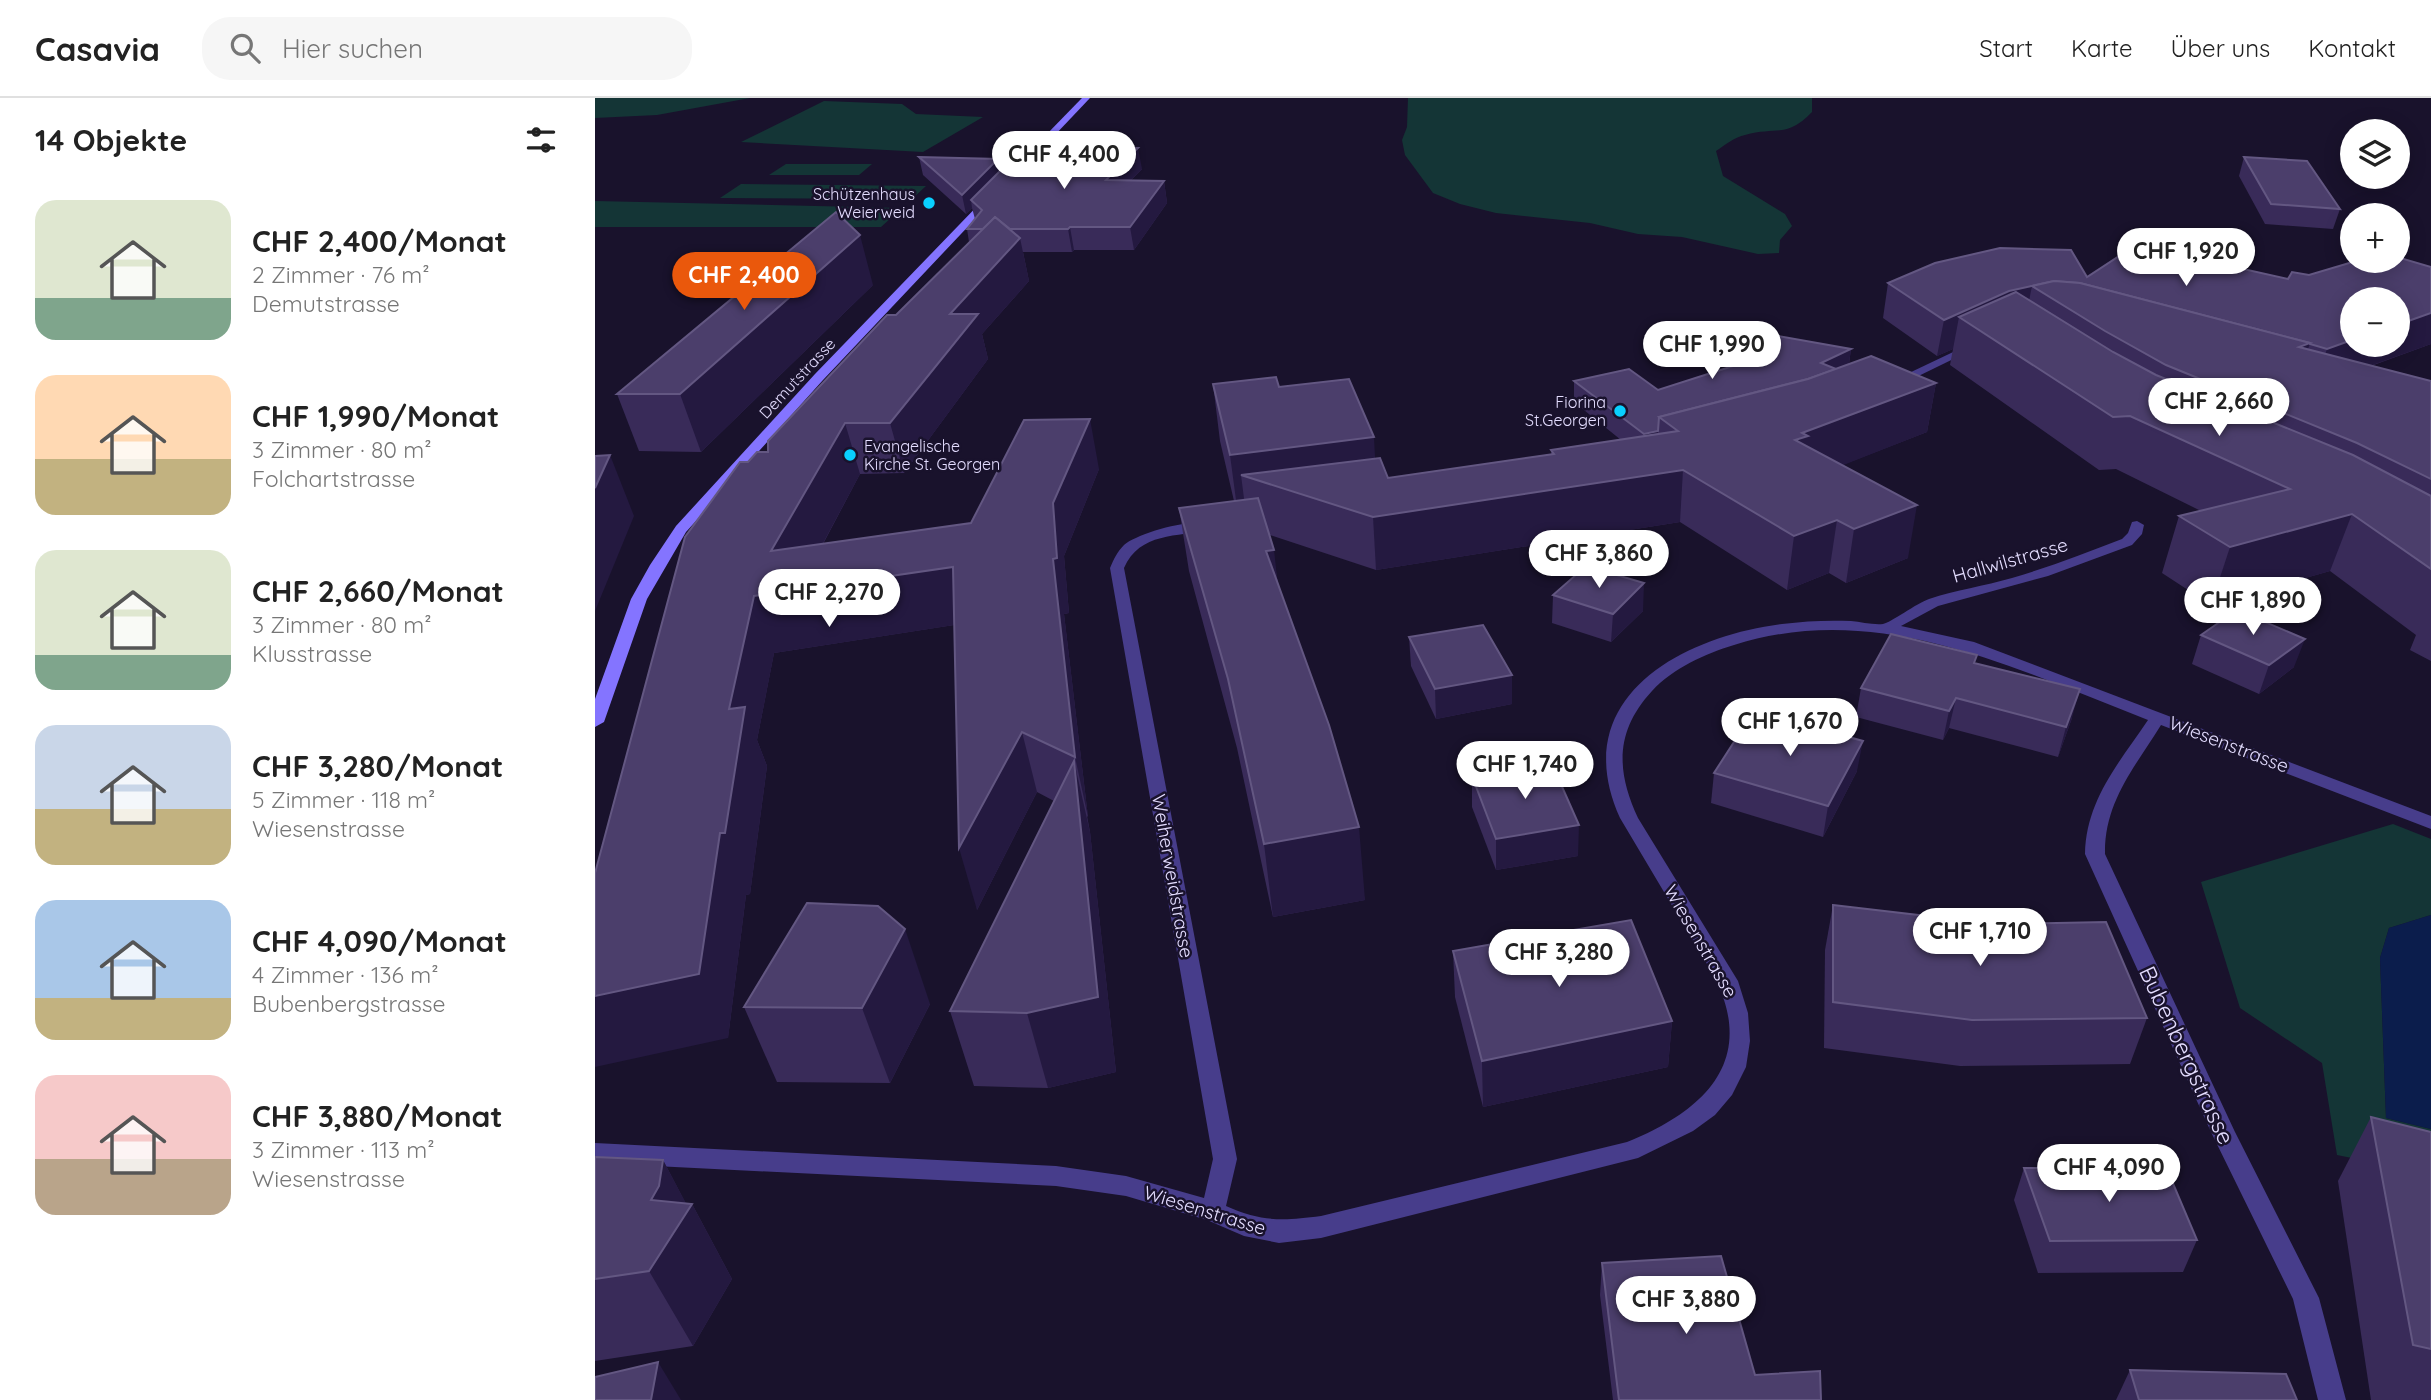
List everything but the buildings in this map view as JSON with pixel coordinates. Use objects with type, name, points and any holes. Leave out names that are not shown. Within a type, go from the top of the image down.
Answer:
[{"type":"street","name":"Demutstrasse","points":[[595,722],[639,599],[681,529],[819,377],[1086,98]]},
{"type":"street","points":[[1882,389],[1982,342]]},
{"type":"street","name":"Hallwilstrasse","points":[[1889,628],[1907,612],[1926,604],[2036,576],[2127,542],[2135,534],[2137,525]]},
{"type":"street","name":"Weiherweidstrasse","points":[[1213,1211],[1225,1159],[1117,568],[1119,560],[1133,545],[1169,531],[1214,526]]},
{"type":"street","name":"Wiesenstrasse","points":[[595,1153],[625,1152],[1056,1176],[1126,1185],[1213,1211],[1244,1225],[1279,1232],[1321,1227],[1630,1151],[1662,1139],[1697,1116],[1712,1103],[1729,1081],[1739,1055],[1741,1030],[1737,1005],[1727,981],[1629,818],[1617,792],[1614,754],[1622,719],[1636,698],[1654,679],[1703,650],[1736,638],[1771,630],[1808,626],[1889,628],[1968,645],[2431,823]]},
{"type":"street","name":"Bubenbergstrasse","points":[[2158,717],[2102,804],[2093,835],[2095,854],[2206,1096],[2306,1298],[2332,1400]]},
{"type":"green space","points":[[595,98],[750,98],[657,115],[595,118]]},
{"type":"green space","points":[[1408,98],[1812,98],[1812,112],[1795,126],[1741,136],[1716,151],[1723,176],[1785,214],[1792,226],[1780,240],[1779,253],[1758,254],[1682,237],[1638,234],[1590,223],[1496,213],[1460,204],[1433,193],[1405,155],[1402,140],[1407,127]]},
{"type":"green space","points":[[824,101],[902,104],[916,114],[983,117],[923,152],[741,142]]},
{"type":"green space","points":[[786,164],[872,164],[859,175],[769,175]]},
{"type":"green space","points":[[741,184],[926,186],[912,199],[720,198]]},
{"type":"green space","points":[[595,201],[902,208],[881,227],[595,227]]},
{"type":"green space","points":[[2393,824],[2431,839],[2431,915],[2389,928],[2380,958],[2386,1118],[2431,1129],[2431,1174],[2337,1155],[2322,1063],[2240,1008],[2201,882]]},
{"type":"water","points":[[2431,915],[2431,1129],[2386,1118],[2380,958],[2389,928]]},
{"type":"place","name":"Schützenhaus Weierweid","points":[[929,203]]},
{"type":"place","name":"Fiorina St.Georgen","points":[[1620,411]]},
{"type":"place","name":"Evangelische Kirche St. Georgen","points":[[850,455]]}]
